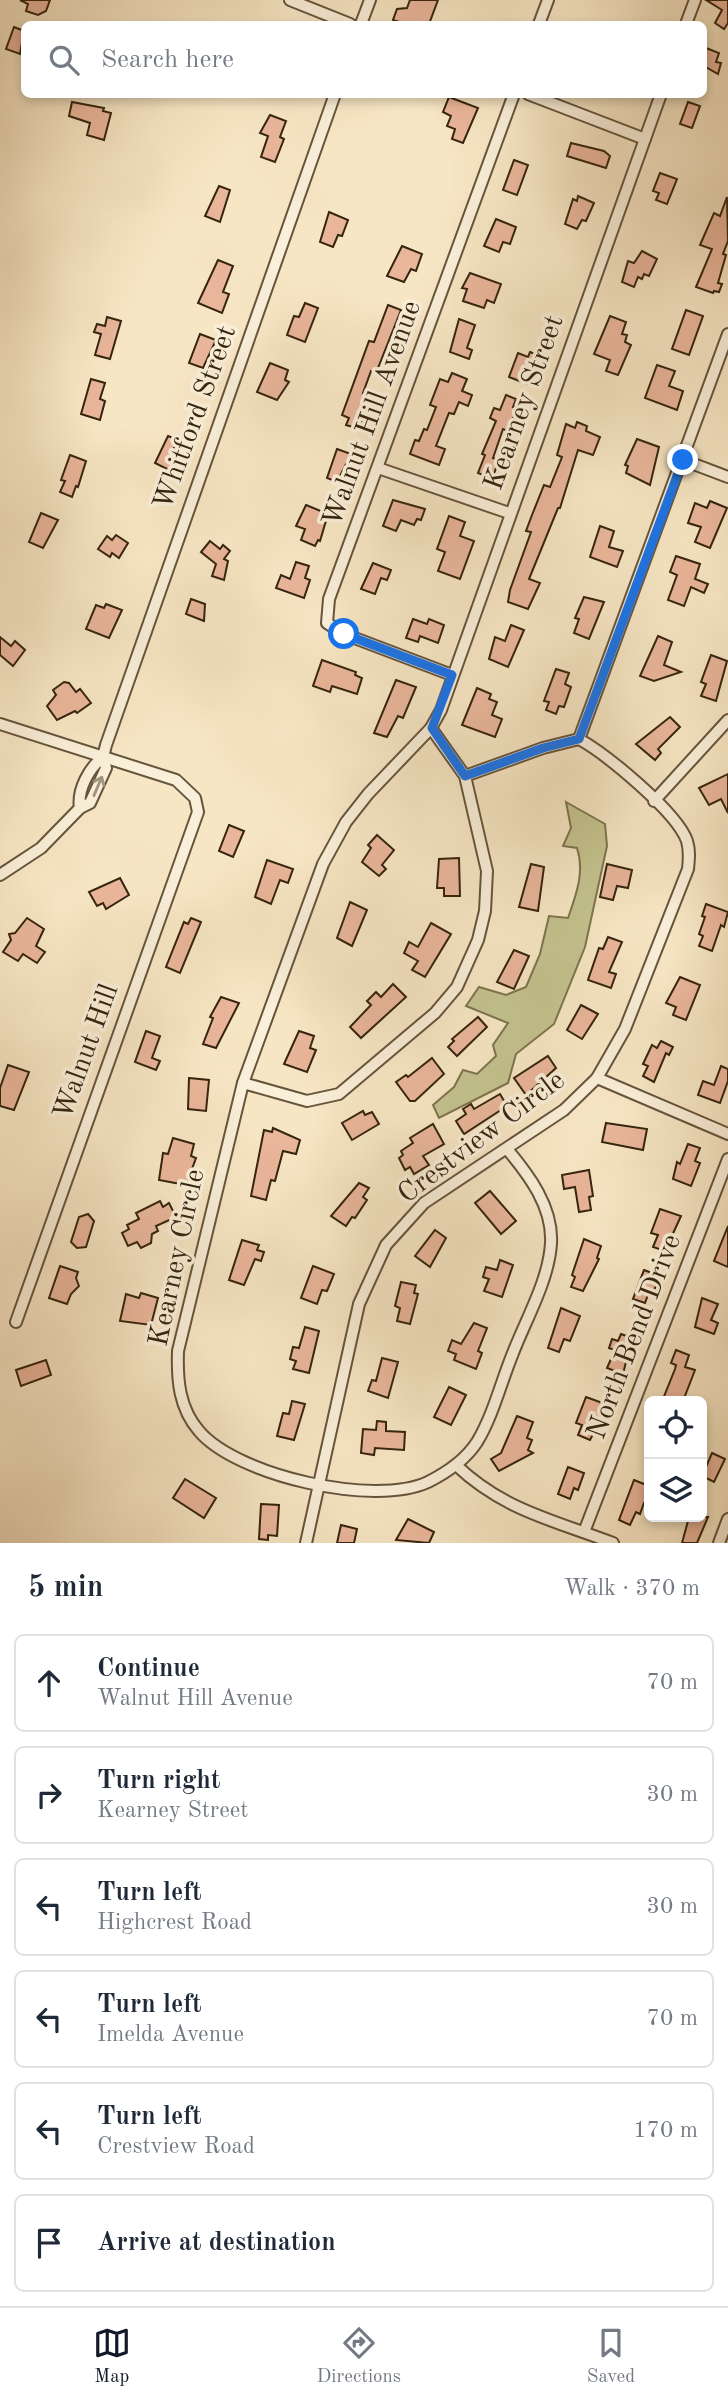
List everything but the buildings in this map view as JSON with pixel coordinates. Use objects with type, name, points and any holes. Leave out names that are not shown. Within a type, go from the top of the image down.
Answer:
[{"type":"street","points":[[290,0],[342,21]]},
{"type":"street","points":[[362,21],[370,0]]},
{"type":"street","points":[[540,21],[548,0]]},
{"type":"street","points":[[687,21],[695,0]]},
{"type":"street","name":"Whitford Street","points":[[0,876],[41,848],[80,808],[90,803],[96,793],[106,768],[103,757],[169,562],[334,98]]},
{"type":"street","name":"Walnut Hill Avenue","points":[[452,675],[344,634],[327,623],[329,599],[513,98]]},
{"type":"street","points":[[538,98],[645,139]]},
{"type":"street","name":"Kearney Street","points":[[432,728],[660,98]]},
{"type":"street","points":[[465,776],[543,748],[579,739],[728,334]]},
{"type":"street","points":[[683,460],[728,477]]},
{"type":"street","points":[[378,468],[509,513]]},
{"type":"street","points":[[654,801],[728,720]]},
{"type":"street","points":[[0,724],[103,757]]},
{"type":"street","points":[[243,1083],[307,1101],[339,1094],[435,1013],[457,987],[478,940],[485,911],[487,871],[465,776],[432,728]]},
{"type":"street","name":"Kearney Circle","points":[[432,728],[368,794],[346,822],[323,864],[243,1083],[178,1351],[177,1381],[184,1407],[198,1430],[217,1449],[274,1473],[368,1491],[405,1490],[428,1482],[456,1465],[477,1442],[493,1406],[545,1271],[551,1243],[542,1198],[507,1149]]},
{"type":"street","name":"Crestview Circle","points":[[306,1543],[359,1304],[386,1245],[424,1203],[564,1110],[597,1079],[625,1029],[688,869],[690,855],[681,830],[609,759],[579,739]]},
{"type":"street","name":"Walnut Hill","points":[[16,1322],[114,1040],[196,825],[198,811],[195,798],[176,780],[103,757]]},
{"type":"street","points":[[597,1079],[728,1134]]},
{"type":"street","name":"North Bend Drive","points":[[584,1532],[728,1159]]},
{"type":"street","points":[[456,1465],[480,1488],[501,1501],[613,1543]]},
{"type":"street","points":[[719,1543],[728,1519]]},
{"type":"shaded area","points":[[566,802],[605,824],[607,846],[585,947],[554,1024],[516,1054],[508,1083],[439,1118],[433,1105],[454,1087],[463,1070],[477,1074],[496,1056],[493,1045],[508,1023],[466,1006],[479,987],[506,995],[526,987],[540,954],[549,916],[568,918],[579,883],[580,866],[577,848],[563,846],[571,828]]},
{"type":"route","points":[[344,634],[452,675],[432,728],[465,776],[543,748],[579,739],[683,460]]}]
